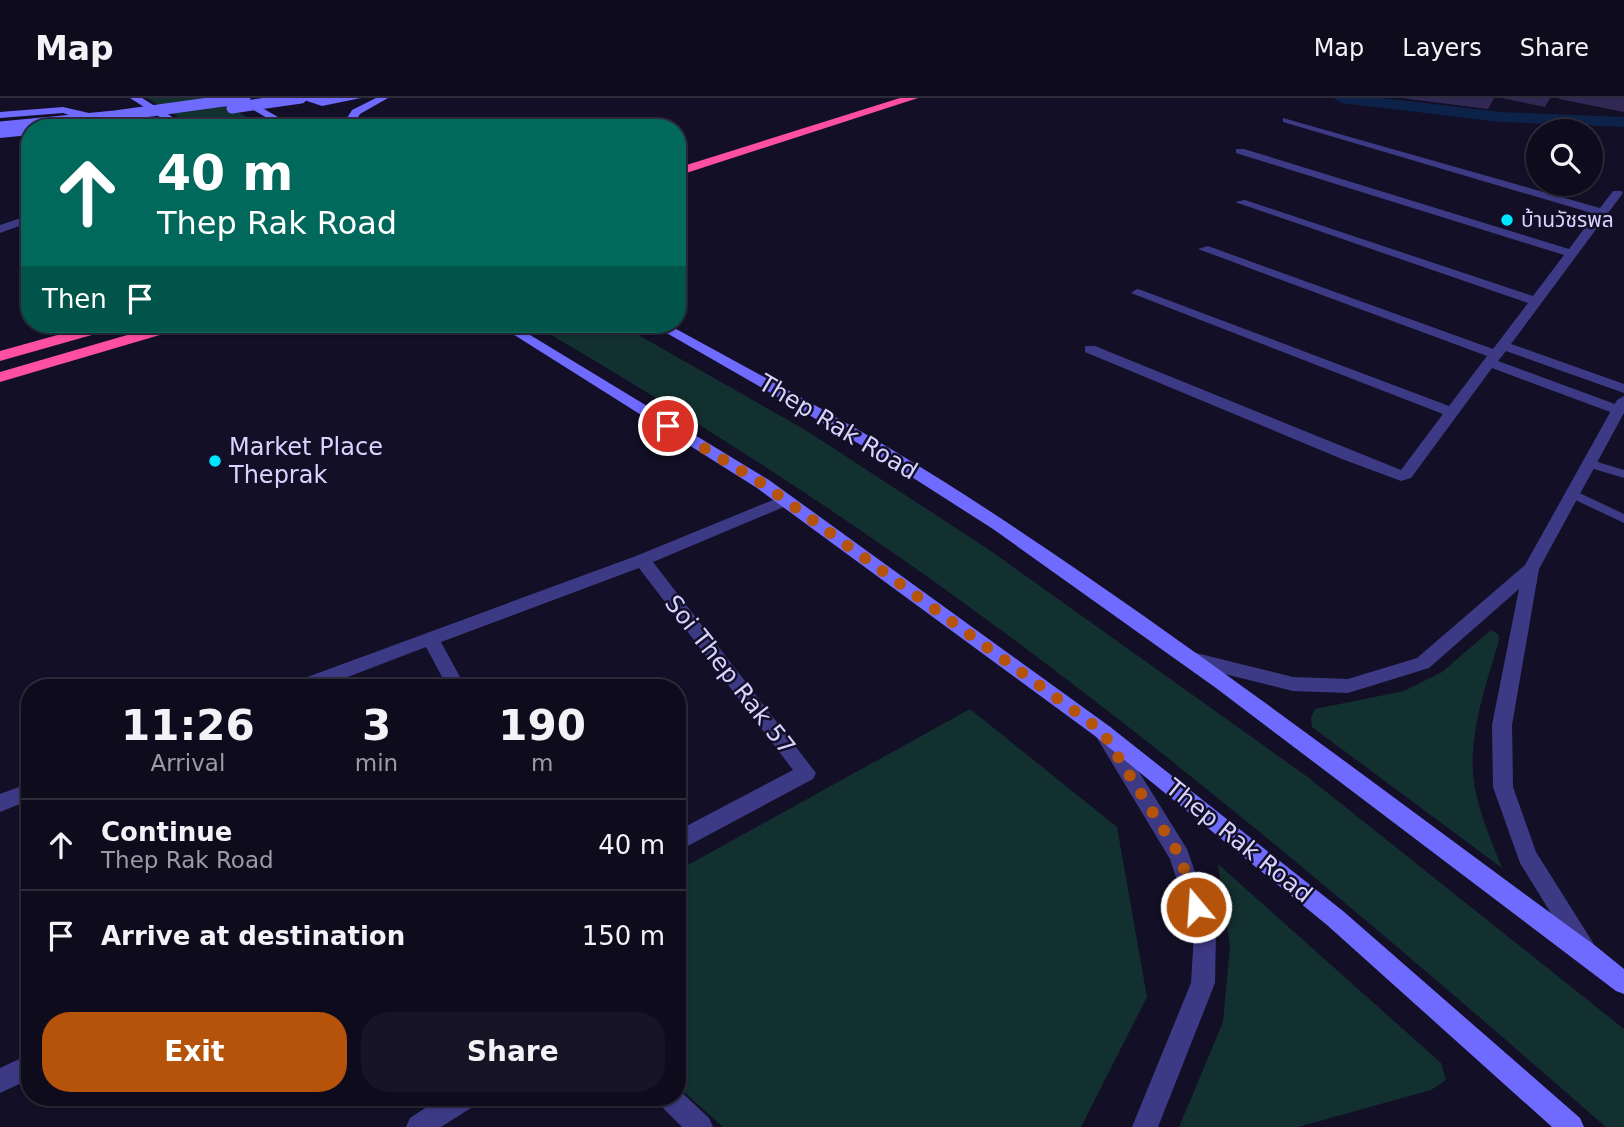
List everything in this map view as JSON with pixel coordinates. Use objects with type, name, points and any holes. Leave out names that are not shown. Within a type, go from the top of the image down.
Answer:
[{"type":"highway","points":[[723,143],[871,98]]},
{"type":"highway","points":[[686,169],[912,98]]},
{"type":"highway","points":[[0,356],[82,333]]},
{"type":"highway","points":[[0,377],[150,333]]},
{"type":"main road","points":[[0,114],[50,106],[66,98]]},
{"type":"main road","points":[[135,98],[170,119]]},
{"type":"main road","points":[[238,98],[276,119]]},
{"type":"main road","points":[[84,119],[245,98]]},
{"type":"main road","points":[[147,119],[302,98],[322,103],[356,98]]},
{"type":"main road","points":[[352,119],[356,112],[383,98]]},
{"type":"main road","points":[[0,114],[65,110],[85,113],[93,119]]},
{"type":"main road","points":[[0,127],[21,125]]},
{"type":"main road","points":[[0,135],[21,133]]},
{"type":"main road","points":[[0,144],[21,142]]},
{"type":"main road","name":"Thep Rak Road","points":[[517,333],[785,500],[1102,731],[1335,918],[1571,1127]]},
{"type":"main road","name":"Thep Rak Road","points":[[675,333],[814,409],[998,524],[1184,657],[1590,955],[1624,983]]},
{"type":"street","points":[[1287,120],[1601,212]]},
{"type":"street","points":[[1240,151],[1573,254]]},
{"type":"street","points":[[1090,349],[1396,476],[1406,474],[1617,193]]},
{"type":"street","points":[[1241,202],[1536,301]]},
{"type":"street","points":[[0,229],[21,221]]},
{"type":"street","points":[[1203,249],[1495,354],[1621,405],[1531,569],[1502,725],[1503,787],[1527,856],[1590,955]]},
{"type":"street","points":[[1137,293],[1454,413]]},
{"type":"street","points":[[1495,354],[1624,389]]},
{"type":"street","points":[[321,679],[642,560],[785,500]]},
{"type":"street","name":"Soi Thep Rak 57","points":[[642,560],[806,773],[686,837]]},
{"type":"street","points":[[1184,657],[1293,684],[1348,687],[1423,663],[1531,569]]},
{"type":"street","points":[[430,637],[452,679]]},
{"type":"street","points":[[1102,731],[1180,856],[1205,933],[1203,983],[1145,1127]]},
{"type":"street","points":[[0,803],[21,795]]},
{"type":"street","points":[[0,1081],[21,1070]]},
{"type":"street","points":[[419,1127],[451,1106]]},
{"type":"street","points":[[679,1106],[699,1127]]},
{"type":"lane","points":[[1588,463],[1624,474]]},
{"type":"lane","points":[[1571,493],[1624,519]]},
{"type":"green space","points":[[147,98],[213,98],[250,119],[182,119]]},
{"type":"green space","points":[[548,333],[635,333],[807,431],[988,549],[1309,778],[1624,1029],[1624,1127],[1606,1127],[1298,864],[1060,674],[870,537],[760,463]]},
{"type":"green space","points":[[1491,630],[1498,634],[1499,640],[1477,723],[1473,774],[1480,810],[1502,868],[1312,727],[1311,718],[1315,709],[1404,691],[1442,672]]},
{"type":"green space","points":[[970,709],[1117,827],[1147,997],[1081,1127],[723,1127],[686,1094],[686,866]]},
{"type":"green space","points":[[1218,864],[1441,1063],[1446,1080],[1431,1090],[1298,1127],[1179,1127],[1223,1022],[1230,946]]},
{"type":"waterway","points":[[1341,98],[1500,117],[1624,122]]},
{"type":"place","name":"บ้านวัชรพล","points":[[1507,220]]},
{"type":"place","name":"Market Place Theprak","points":[[215,461]]},
{"type":"route","points":[[668,426],[763,484],[1102,731],[1180,856],[1196,907]]}]
